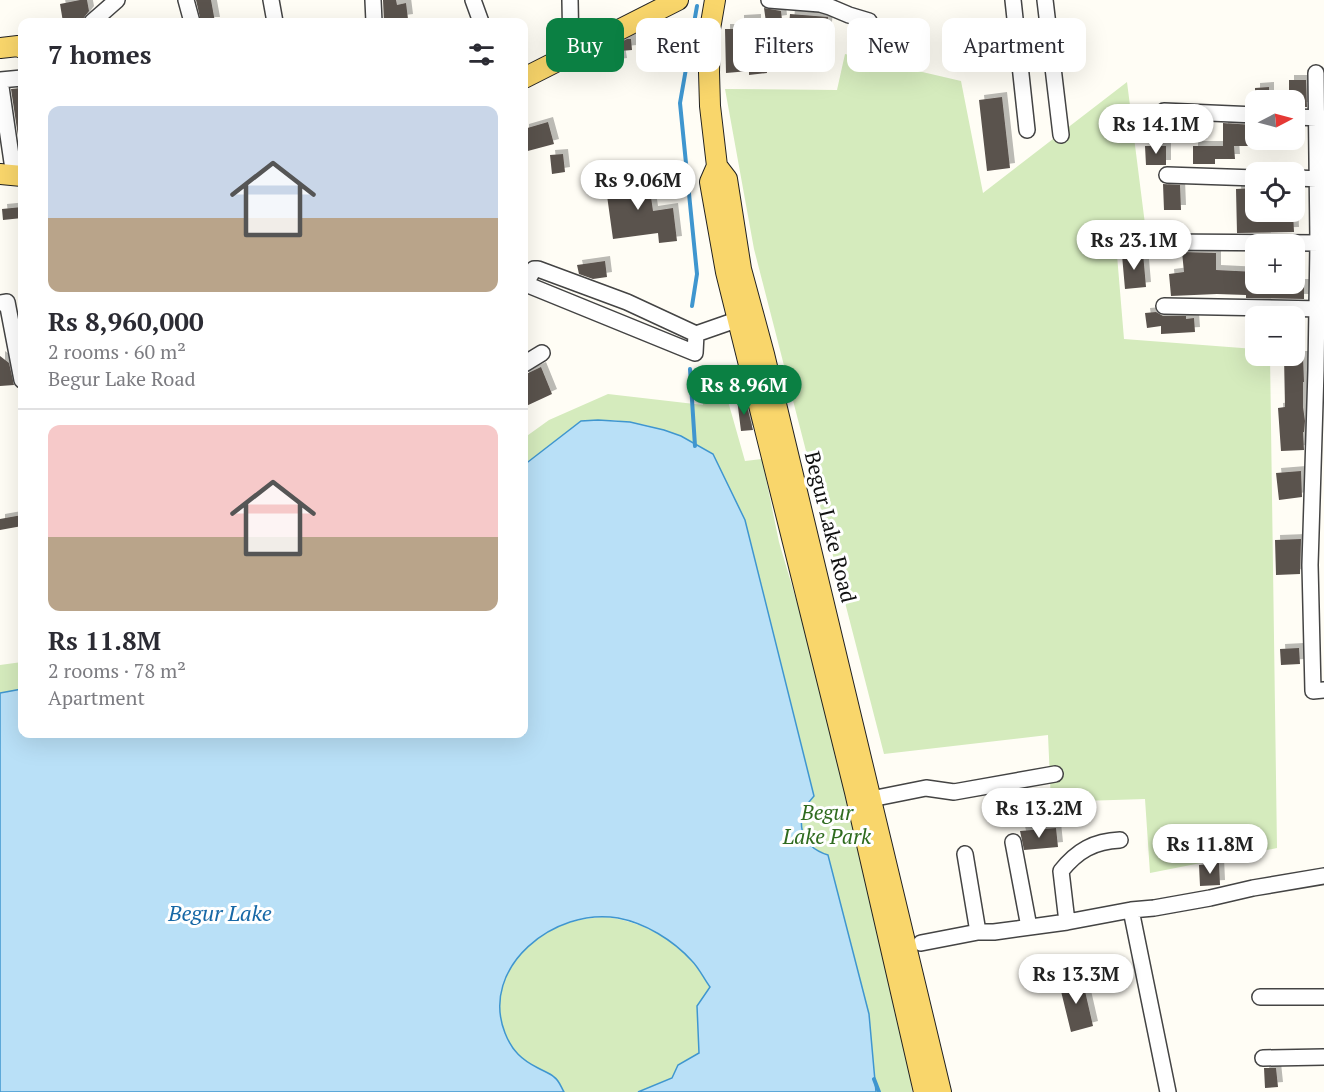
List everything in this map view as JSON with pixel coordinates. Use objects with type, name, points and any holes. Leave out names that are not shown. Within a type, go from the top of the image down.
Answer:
[{"type":"main road","points":[[624,27],[678,0]]},
{"type":"main road","points":[[715,0],[710,29],[709,72],[710,106],[717,166]]},
{"type":"main road","points":[[0,48],[18,46]]},
{"type":"main road","points":[[528,76],[546,67]]},
{"type":"main road","name":"Begur Lake Road","points":[[756,355],[739,319],[726,272],[710,182],[717,166],[727,179],[756,355],[810,581],[852,781],[924,1092]]},
{"type":"main road","name":"Begur Lake Road","points":[[810,581],[871,798],[941,1092]]},
{"type":"street","points":[[97,18],[117,0]]},
{"type":"street","points":[[186,0],[191,18]]},
{"type":"street","points":[[271,0],[274,18]]},
{"type":"street","points":[[374,0],[375,18]]},
{"type":"street","points":[[473,0],[480,18]]},
{"type":"street","points":[[570,0],[570,18]]},
{"type":"street","points":[[769,0],[820,4],[859,18]]},
{"type":"street","points":[[1013,0],[1027,130]]},
{"type":"street","points":[[1045,0],[1060,135]]},
{"type":"street","points":[[1316,73],[1320,118],[1321,243],[1318,627],[1313,691],[1324,690]]},
{"type":"street","points":[[12,175],[0,80],[18,78]]},
{"type":"street","points":[[1164,111],[1245,115]]},
{"type":"street","points":[[1305,117],[1320,118]]},
{"type":"street","points":[[1167,175],[1245,177]]},
{"type":"street","points":[[1305,178],[1320,179]]},
{"type":"street","points":[[1158,242],[1321,243]]},
{"type":"street","points":[[528,280],[534,269],[537,269],[627,302],[696,334],[739,319]]},
{"type":"street","points":[[528,285],[695,353],[696,334]]},
{"type":"street","points":[[0,303],[7,302],[18,359]]},
{"type":"street","points":[[1164,306],[1320,309]]},
{"type":"street","points":[[528,362],[542,353]]},
{"type":"street","points":[[871,798],[926,788],[954,792],[1055,774]]},
{"type":"street","points":[[1067,922],[1061,871],[1086,847],[1105,841],[1120,840]]},
{"type":"street","points":[[1013,842],[1029,927]]},
{"type":"street","points":[[965,854],[978,932]]},
{"type":"street","points":[[921,943],[978,932],[1067,922],[1188,902],[1324,876]]},
{"type":"street","points":[[1131,910],[1168,1092]]},
{"type":"street","points":[[1260,997],[1324,997]]},
{"type":"street","points":[[1263,1058],[1324,1057]]},
{"type":"green space","points":[[845,54],[847,54],[847,72],[922,72],[961,81],[983,193],[1127,82],[1147,240],[1116,243],[1124,339],[1245,348],[1245,366],[1270,366],[1277,848],[1150,873],[1145,799],[1051,802],[1048,735],[884,754],[754,249],[725,89],[837,90]]},
{"type":"green space","name":"Begur Lake Park","points":[[703,373],[720,373],[745,461],[762,459],[779,542],[819,677],[907,1047],[912,1092],[876,1092],[869,1014],[828,855],[811,845],[802,830],[803,813],[814,796],[745,520],[713,454],[681,436],[646,425],[614,420],[581,421],[528,462],[528,435],[549,420],[608,394],[703,405]]},
{"type":"green space","points":[[18,663],[18,690],[0,693],[0,665]]},
{"type":"green space","points":[[603,917],[628,922],[653,931],[686,954],[696,966],[710,988],[697,1006],[699,1053],[678,1065],[672,1078],[638,1092],[564,1092],[556,1078],[525,1061],[510,1044],[502,1026],[499,1007],[501,990],[517,958],[530,945],[563,925]]},
{"type":"water","name":"Begur Lake","points":[[581,421],[630,422],[664,430],[681,436],[713,454],[745,520],[814,796],[803,813],[802,830],[811,845],[828,855],[869,1014],[876,1092],[638,1092],[672,1078],[678,1065],[699,1053],[697,1006],[710,987],[692,961],[658,933],[628,920],[594,917],[570,922],[548,932],[528,947],[513,965],[503,986],[500,1009],[505,1033],[511,1045],[527,1062],[556,1078],[564,1092],[0,1092],[0,693],[18,690],[18,738],[528,738],[528,462]]},
{"type":"building","points":[[87,0],[89,11],[84,18],[62,18],[60,4]]},
{"type":"building","points":[[196,0],[211,0],[214,18],[200,18]]},
{"type":"building","points":[[383,0],[396,0],[397,5],[406,3],[408,18],[384,18]]},
{"type":"building","points":[[764,8],[781,11],[782,18],[765,18]]},
{"type":"building","points":[[790,14],[828,17],[828,18],[790,18]]},
{"type":"building","points":[[725,29],[733,29],[733,72],[738,72],[726,73]]},
{"type":"building","points":[[631,39],[632,50],[624,51],[624,41]]},
{"type":"building","points":[[749,72],[767,72],[767,73],[749,75]]},
{"type":"building","points":[[1289,80],[1306,80],[1307,107],[1305,107],[1305,90],[1289,90]]},
{"type":"building","points":[[1269,87],[1269,90],[1255,90],[1255,88]]},
{"type":"building","points":[[18,88],[18,136],[11,89]]},
{"type":"building","points":[[1002,97],[1010,168],[987,171],[979,100]]},
{"type":"building","points":[[548,122],[554,144],[528,151],[528,128]]},
{"type":"building","points":[[1223,123],[1245,124],[1245,146],[1234,146],[1235,159],[1215,159],[1215,164],[1193,164],[1193,146],[1223,146]]},
{"type":"building","points":[[1145,146],[1166,146],[1166,165],[1146,165]]},
{"type":"building","points":[[563,154],[565,172],[552,174],[550,155]]},
{"type":"building","points":[[648,176],[653,211],[673,208],[677,241],[659,243],[658,233],[613,239],[605,181]]},
{"type":"building","points":[[1163,184],[1180,185],[1181,210],[1164,210]]},
{"type":"building","points":[[1236,189],[1245,189],[1245,222],[1294,222],[1294,232],[1237,233]]},
{"type":"building","points":[[18,207],[18,218],[3,220],[2,209]]},
{"type":"building","points":[[1182,252],[1216,253],[1216,270],[1245,271],[1245,294],[1304,294],[1304,299],[1246,298],[1246,295],[1217,294],[1171,296],[1169,274],[1184,272]]},
{"type":"building","points":[[1143,253],[1146,287],[1125,289],[1122,255]]},
{"type":"building","points":[[605,261],[607,277],[593,279],[579,274],[577,265]]},
{"type":"building","points":[[1156,312],[1163,316],[1194,318],[1195,332],[1161,334],[1161,326],[1147,328],[1145,313]]},
{"type":"building","points":[[0,356],[9,363],[14,385],[0,386]]},
{"type":"building","points":[[1284,366],[1303,366],[1304,450],[1281,451],[1278,408],[1285,407]]},
{"type":"building","points":[[541,367],[552,394],[528,405],[528,373]]},
{"type":"building","points":[[745,398],[753,430],[741,431],[737,399]]},
{"type":"building","points":[[1301,471],[1302,497],[1279,500],[1276,473]]},
{"type":"building","points":[[18,516],[18,527],[0,530],[0,519]]},
{"type":"building","points":[[1301,539],[1300,574],[1276,575],[1275,540]]},
{"type":"building","points":[[1299,648],[1300,664],[1281,665],[1280,649]]},
{"type":"building","points":[[1056,828],[1058,847],[1024,850],[1020,831]]},
{"type":"building","points":[[1219,863],[1220,885],[1200,886],[1199,865]]},
{"type":"building","points":[[1082,978],[1093,1026],[1071,1032],[1059,983]]},
{"type":"building","points":[[1264,1068],[1276,1068],[1278,1087],[1265,1088]]},
{"type":"waterway","points":[[692,306],[697,274],[680,103],[697,6]]},
{"type":"waterway","points":[[690,369],[695,446]]},
{"type":"waterway","points":[[874,1079],[879,1092]]}]
